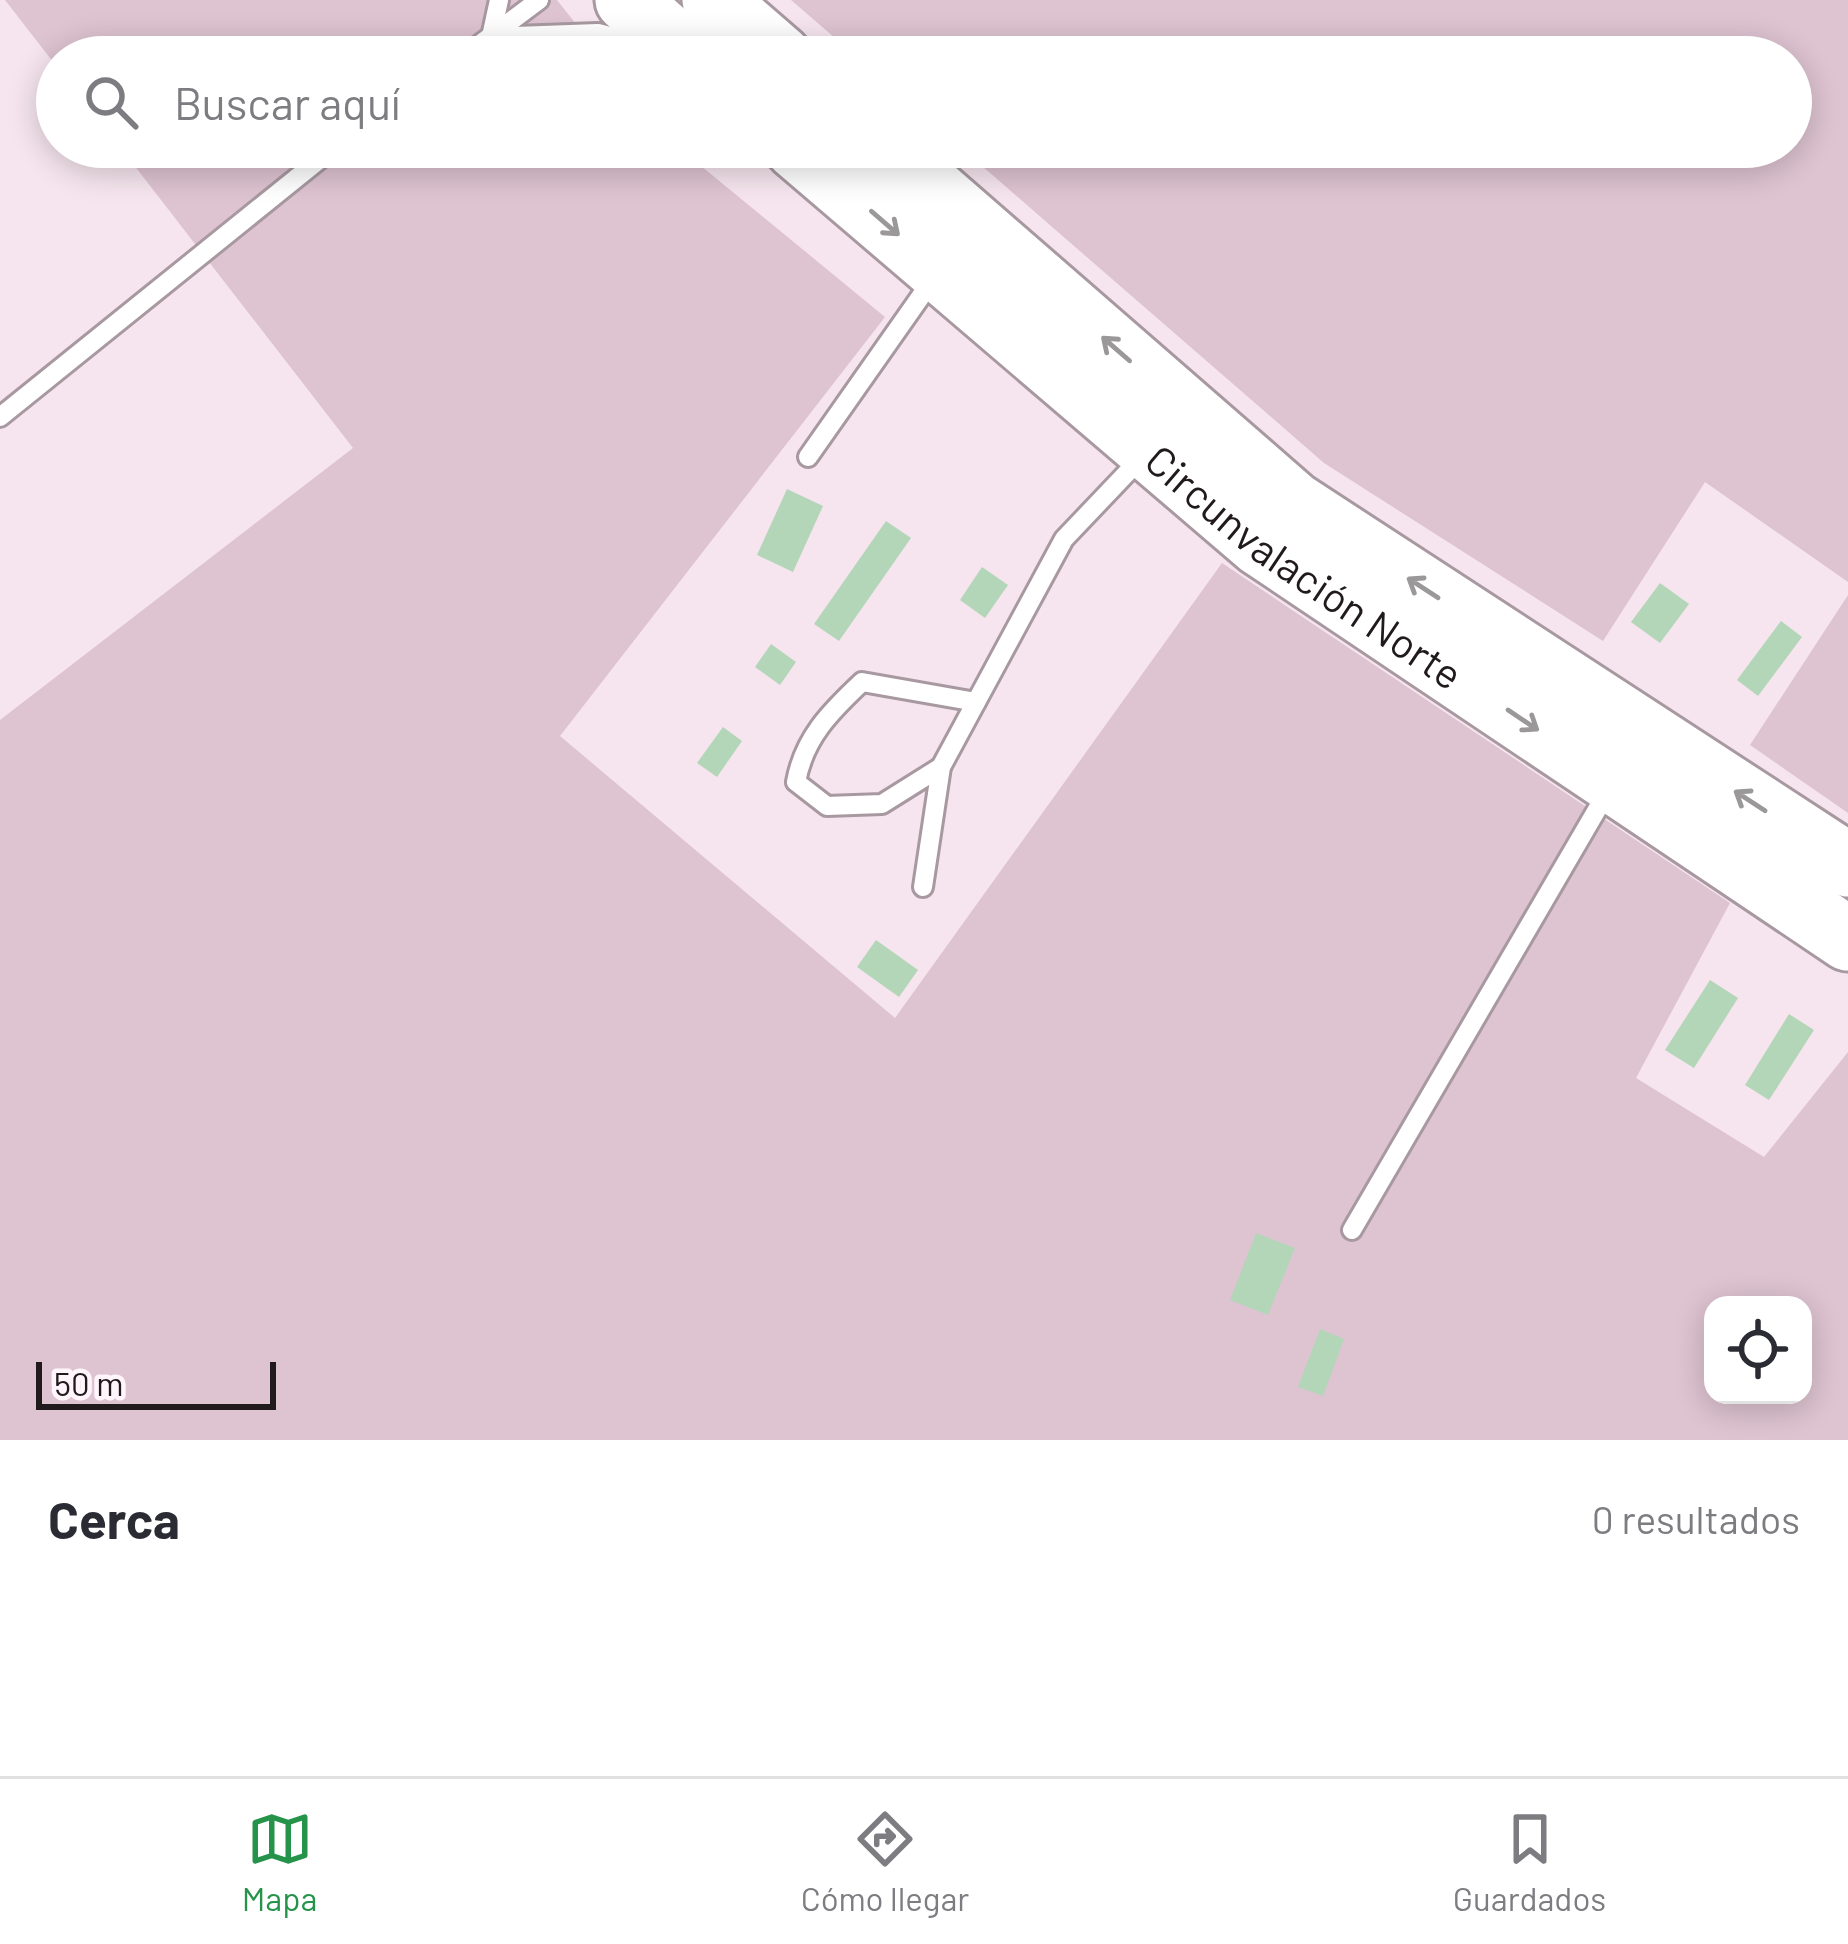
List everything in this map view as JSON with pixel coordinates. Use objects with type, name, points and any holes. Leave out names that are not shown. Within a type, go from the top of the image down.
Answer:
[{"type":"highway","points":[[627,0],[668,36]]},
{"type":"highway","points":[[714,0],[756,36]]},
{"type":"highway","name":"Circunvalación Norte","points":[[821,168],[1261,544],[1848,939]]},
{"type":"highway","name":"Circunvalación Norte","points":[[908,168],[1294,504],[1848,865]]},
{"type":"lane","points":[[491,36],[499,0]]},
{"type":"lane","points":[[494,36],[539,0]]},
{"type":"lane","points":[[534,36],[610,36]]},
{"type":"lane","points":[[0,417],[308,168]]},
{"type":"lane","points":[[808,457],[939,269]]},
{"type":"lane","points":[[923,886],[940,766],[1064,538],[1149,449]]},
{"type":"lane","points":[[940,766],[882,804],[827,806],[796,782],[801,755],[833,709],[862,682],[976,702]]},
{"type":"lane","points":[[1352,1230],[1613,781]]},
{"type":"shaded area","points":[[5,0],[557,0],[585,36],[36,36],[36,40]]},
{"type":"shaded area","points":[[791,0],[1848,0],[1848,582],[1705,482],[1603,641],[1324,463],[984,168],[1812,168],[1812,36],[833,36]]},
{"type":"shaded area","points":[[136,168],[704,168],[885,317],[560,736],[895,1018],[1222,563],[1730,903],[1636,1078],[1764,1157],[1848,1052],[1848,1440],[0,1440],[0,720],[353,448]]},
{"type":"shaded area","points":[[1848,595],[1848,813],[1750,745]]},
{"type":"building","points":[[787,489],[823,506],[793,572],[757,555]]},
{"type":"building","points":[[886,521],[911,538],[839,641],[814,624]]},
{"type":"building","points":[[982,567],[1008,585],[985,618],[960,600]]},
{"type":"building","points":[[1660,583],[1689,604],[1660,643],[1631,622]]},
{"type":"building","points":[[1781,621],[1802,637],[1758,696],[1737,680]]},
{"type":"building","points":[[771,644],[796,662],[780,685],[755,667]]},
{"type":"building","points":[[723,727],[742,741],[717,777],[697,763]]},
{"type":"building","points":[[876,940],[918,970],[899,997],[857,967]]},
{"type":"building","points":[[1710,980],[1738,998],[1694,1068],[1665,1050]]},
{"type":"building","points":[[1789,1014],[1814,1030],[1769,1100],[1745,1085]]},
{"type":"building","points":[[1256,1233],[1295,1248],[1268,1315],[1230,1300]]},
{"type":"building","points":[[1320,1329],[1344,1339],[1323,1396],[1298,1387]]}]
